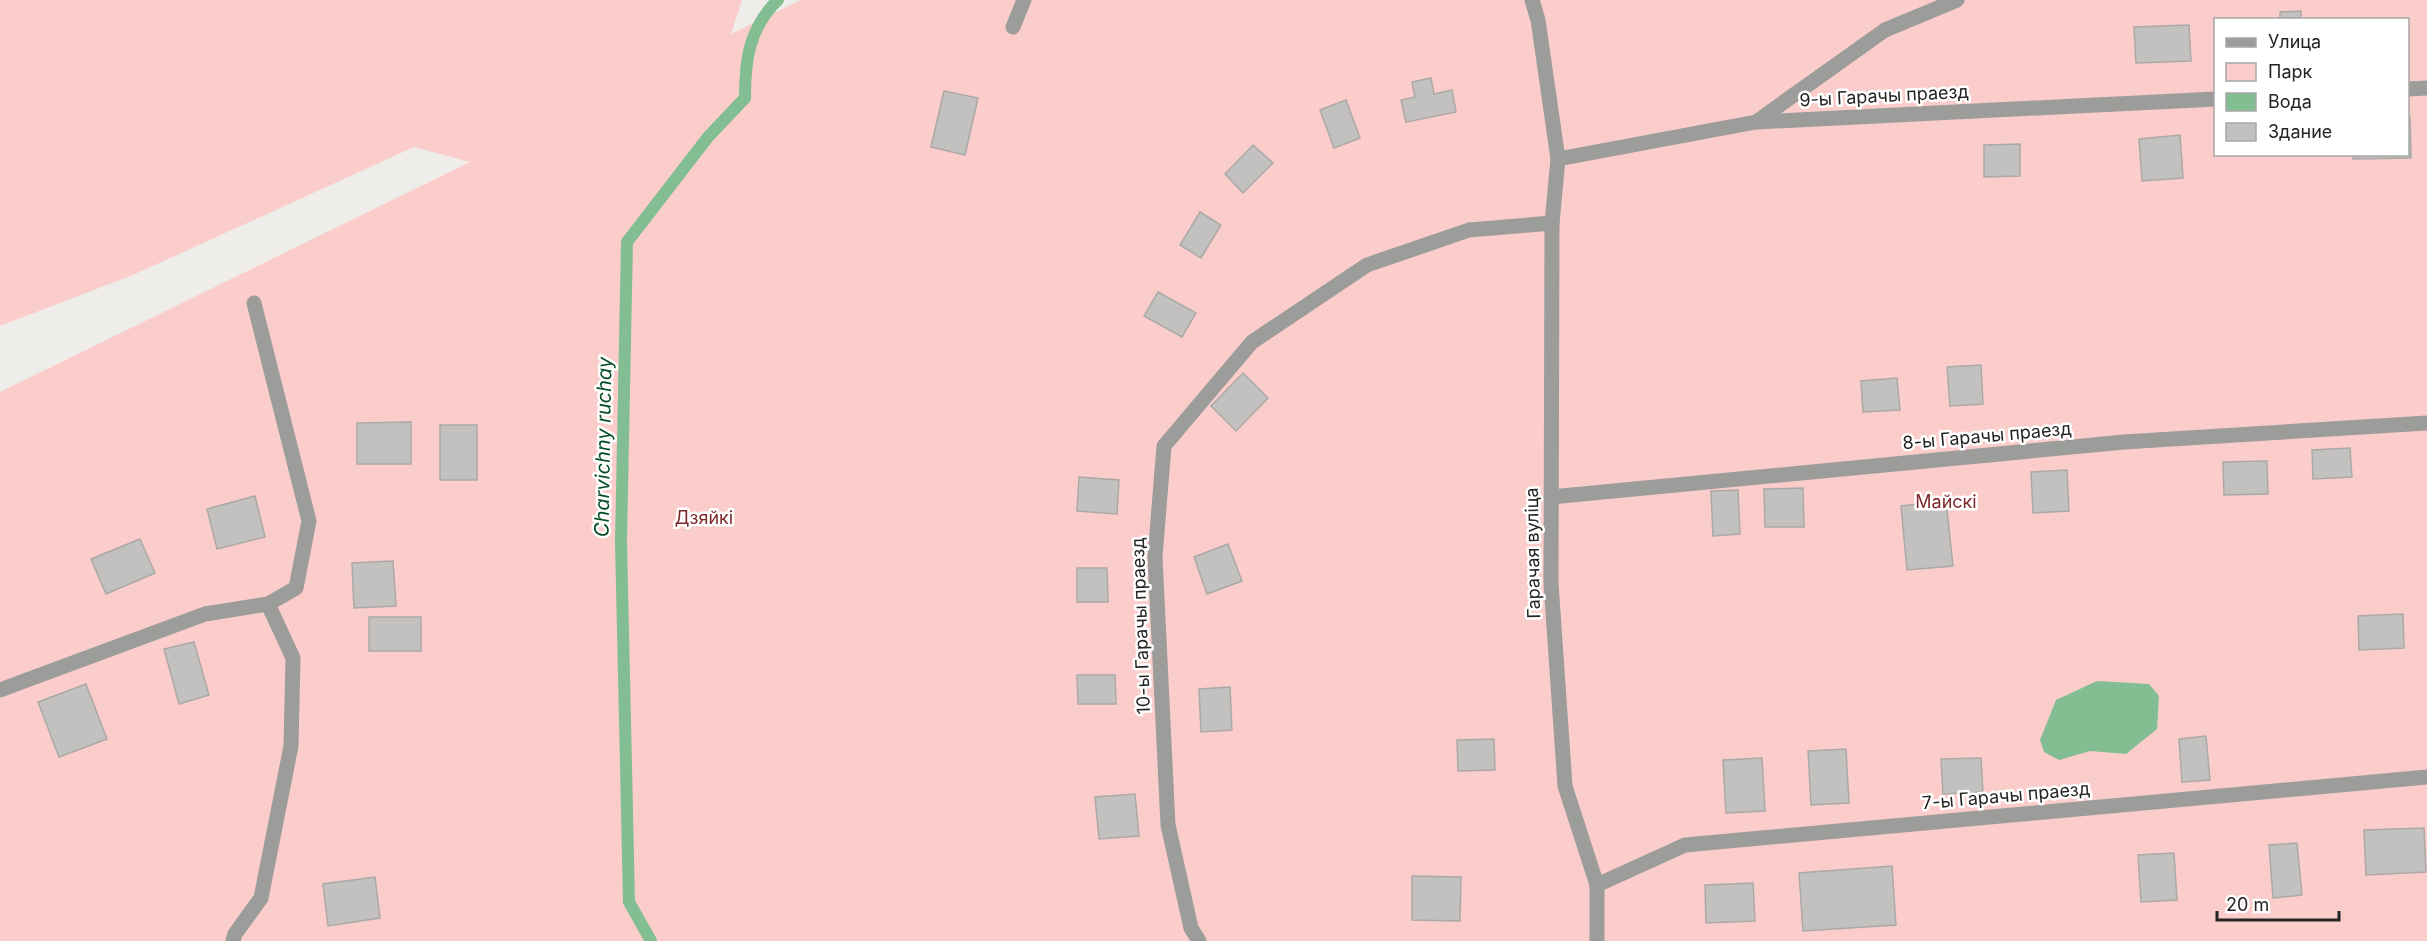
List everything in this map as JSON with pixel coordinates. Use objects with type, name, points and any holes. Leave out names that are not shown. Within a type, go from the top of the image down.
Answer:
[{"type":"street","points":[[1013,27],[1024,0]]},
{"type":"street","name":"Гарачая вуліца","points":[[1532,0],[1538,20],[1558,159],[1552,223],[1551,583],[1565,786],[1597,885],[1597,941]]},
{"type":"street","points":[[1756,122],[1885,30],[1957,0]]},
{"type":"street","points":[[2409,89],[2427,88]]},
{"type":"street","name":"9-ы Гарачы праезд","points":[[1558,159],[1756,122],[2214,99]]},
{"type":"street","name":"10-ы Гарачы праезд","points":[[1199,941],[1191,928],[1168,825],[1155,557],[1164,446],[1252,342],[1367,265],[1469,230],[1552,223]]},
{"type":"street","points":[[0,690],[205,614],[268,603],[296,588],[309,521],[254,303]]},
{"type":"street","name":"8-ы Гарачы праезд","points":[[1551,497],[2124,442],[2427,423]]},
{"type":"street","points":[[233,941],[235,934],[261,898],[291,746],[293,658],[268,603]]},
{"type":"street","name":"7-ы Гарачы праезд","points":[[1597,885],[1685,845],[2427,777]]},
{"type":"green space","points":[[0,0],[742,0],[731,34],[801,0],[2427,0],[2427,941],[0,941],[0,392],[470,162],[414,147],[133,275],[0,326]]},
{"type":"water","points":[[2097,681],[2149,684],[2159,696],[2157,729],[2126,754],[2090,751],[2059,760],[2044,752],[2040,740],[2056,700]]},
{"type":"building","points":[[2301,11],[2301,18],[2280,18],[2280,12]]},
{"type":"building","points":[[2189,25],[2191,61],[2136,63],[2134,27]]},
{"type":"building","points":[[1431,78],[1434,94],[1452,90],[1456,112],[1406,122],[1401,100],[1415,97],[1412,82]]},
{"type":"building","points":[[944,91],[978,98],[965,155],[931,147]]},
{"type":"building","points":[[1346,100],[1360,138],[1334,148],[1320,110]]},
{"type":"building","points":[[2410,117],[2411,158],[2353,159],[2353,156],[2409,156]]},
{"type":"building","points":[[2180,135],[2183,178],[2142,181],[2139,139]]},
{"type":"building","points":[[2020,144],[2020,176],[1984,177],[1984,145]]},
{"type":"building","points":[[1253,145],[1273,163],[1243,193],[1225,174]]},
{"type":"building","points":[[1200,212],[1221,225],[1201,258],[1180,245]]},
{"type":"building","points":[[1158,292],[1196,313],[1182,337],[1144,316]]},
{"type":"building","points":[[1981,365],[1983,404],[1950,406],[1947,367]]},
{"type":"building","points":[[1243,373],[1268,398],[1236,431],[1211,406]]},
{"type":"building","points":[[1897,378],[1900,410],[1863,412],[1861,381]]},
{"type":"building","points":[[411,422],[411,464],[357,464],[357,423]]},
{"type":"building","points":[[440,425],[477,425],[477,480],[440,480]]},
{"type":"building","points":[[2350,448],[2352,477],[2313,479],[2312,450]]},
{"type":"building","points":[[2267,461],[2268,494],[2224,495],[2223,462]]},
{"type":"building","points":[[2067,470],[2069,511],[2033,513],[2031,472]]},
{"type":"building","points":[[1079,477],[1119,480],[1117,514],[1077,511]]},
{"type":"building","points":[[1803,488],[1804,527],[1765,527],[1764,489]]},
{"type":"building","points":[[1738,490],[1740,534],[1713,536],[1711,491]]},
{"type":"building","points":[[255,496],[265,537],[217,549],[207,509]]},
{"type":"building","points":[[1946,501],[1953,566],[1907,570],[1901,506]]},
{"type":"building","points":[[140,539],[155,573],[106,594],[91,559]]},
{"type":"building","points":[[1228,544],[1242,581],[1207,594],[1194,557]]},
{"type":"building","points":[[393,561],[396,606],[354,608],[352,563]]},
{"type":"building","points":[[1077,568],[1107,568],[1108,602],[1077,602]]},
{"type":"building","points":[[2403,614],[2404,648],[2359,650],[2358,616]]},
{"type":"building","points":[[369,617],[421,617],[421,651],[369,651]]},
{"type":"building","points":[[194,642],[209,695],[179,704],[164,649]]},
{"type":"building","points":[[1077,675],[1115,675],[1116,704],[1078,704]]},
{"type":"building","points":[[86,684],[107,739],[59,757],[38,702]]},
{"type":"building","points":[[1230,687],[1232,730],[1201,732],[1199,689]]},
{"type":"building","points":[[2206,736],[2210,780],[2182,782],[2179,739]]},
{"type":"building","points":[[1494,739],[1495,770],[1458,771],[1457,740]]},
{"type":"building","points":[[1846,749],[1849,803],[1811,805],[1808,751]]},
{"type":"building","points":[[1762,758],[1765,811],[1726,813],[1723,760]]},
{"type":"building","points":[[1981,758],[1983,792],[1943,794],[1941,759]]},
{"type":"building","points":[[1135,794],[1139,836],[1099,839],[1095,797]]},
{"type":"building","points":[[2424,828],[2426,872],[2366,875],[2364,830]]},
{"type":"building","points":[[2297,843],[2302,895],[2273,898],[2269,845]]},
{"type":"building","points":[[2174,853],[2177,900],[2141,902],[2138,855]]},
{"type":"building","points":[[1892,866],[1896,925],[1803,931],[1799,873]]},
{"type":"building","points":[[1412,876],[1461,877],[1460,921],[1412,920]]},
{"type":"building","points":[[375,877],[380,918],[328,926],[323,884]]},
{"type":"building","points":[[1753,883],[1755,921],[1706,923],[1705,885]]},
{"type":"waterway","name":"Charvichny ruchay","points":[[651,941],[629,902],[621,541],[627,242],[708,137],[745,98],[746,71],[755,33],[768,11],[778,0]]},
{"type":"park label","name":"Майскі","points":[[1946,502]]},
{"type":"park label","name":"Дзяйкі","points":[[704,518]]}]
